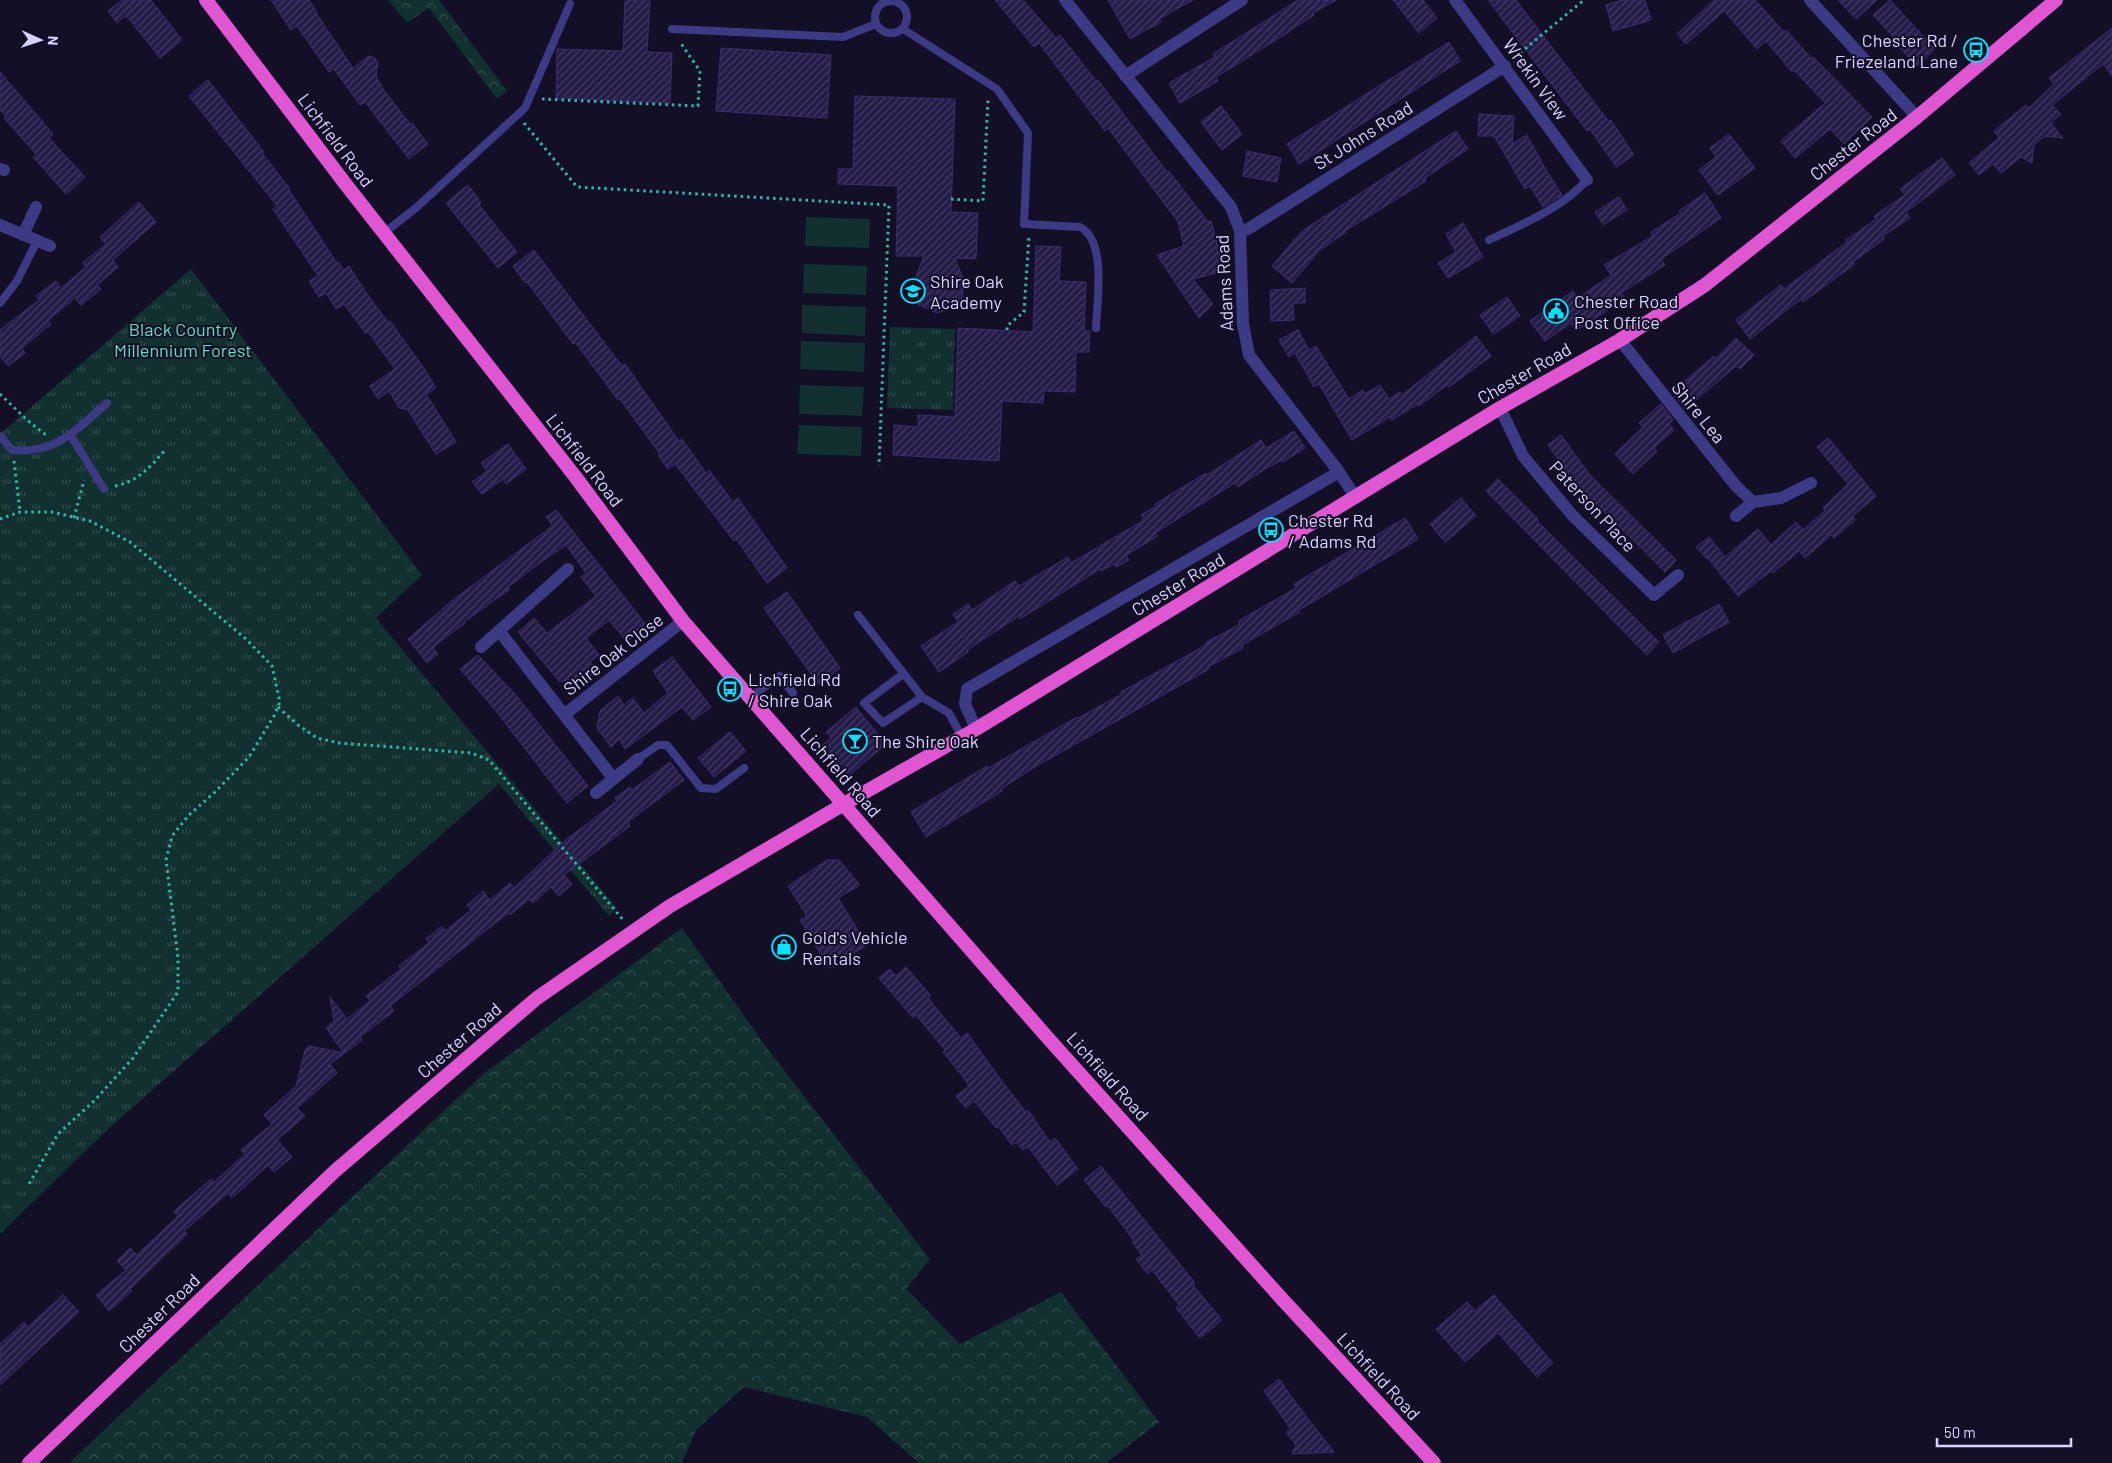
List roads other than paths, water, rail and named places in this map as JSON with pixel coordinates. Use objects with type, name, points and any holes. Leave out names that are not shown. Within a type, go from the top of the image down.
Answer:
[{"type":"highway","name":"Lichfield Road","points":[[206,0],[384,233],[574,475],[684,621],[1067,1059],[1282,1299],[1434,1463]]},
{"type":"highway","name":"Chester Road","points":[[29,1463],[335,1171],[537,998],[670,906],[976,729],[1356,498],[1500,408],[1620,340],[1705,285],[1917,117],[2056,0]]},
{"type":"street","name":"Adams Road","points":[[1065,0],[1231,207],[1240,231],[1243,324],[1249,355],[1339,472],[1356,498]]},
{"type":"street","points":[[1125,76],[1242,0]]},
{"type":"street","name":"Wrekin View","points":[[1455,0],[1587,180]]},
{"type":"street","points":[[1810,0],[1917,117]]},
{"type":"street","name":"St Johns Road","points":[[1240,231],[1248,229],[1504,66]]},
{"type":"street","points":[[23,235],[36,207]]},
{"type":"street","points":[[0,225],[50,246]]},
{"type":"street","name":"Shire Lea","points":[[1620,340],[1736,486],[1753,502]]},
{"type":"street","name":"Paterson Place","points":[[1500,408],[1523,456],[1573,516],[1654,594],[1678,575]]},
{"type":"street","name":"Chester Road","points":[[976,729],[965,704],[967,689],[1339,472]]},
{"type":"street","points":[[1736,516],[1753,502],[1781,498],[1811,483]]},
{"type":"street","points":[[481,647],[500,632],[568,569]]},
{"type":"street","name":"Shire Oak Close","points":[[564,715],[684,621]]},
{"type":"street","name":"Shire Oak Close","points":[[500,632],[613,778]]},
{"type":"street","points":[[596,793],[638,760]]},
{"type":"lane","points":[[891,0],[903,2],[907,18],[903,29],[887,33],[876,24],[875,12],[881,3],[891,0]]},
{"type":"lane","points":[[384,233],[416,207],[525,108],[570,4]]},
{"type":"lane","points":[[672,29],[843,37],[876,24]]},
{"type":"lane","points":[[903,29],[997,89],[1028,133],[1024,224],[1080,227],[1088,231],[1095,243],[1098,266],[1096,328]]},
{"type":"lane","points":[[1489,240],[1527,223],[1577,192],[1587,180]]},
{"type":"lane","points":[[0,303],[17,281],[37,241]]},
{"type":"lane","points":[[0,436],[12,450],[27,452],[43,449],[71,436],[107,403]]},
{"type":"lane","points":[[71,436],[104,489]]},
{"type":"lane","points":[[858,615],[922,697],[949,713],[962,737]]},
{"type":"lane","points":[[903,674],[864,703],[883,723],[922,697]]},
{"type":"lane","points":[[750,697],[780,676],[793,693]]},
{"type":"lane","points":[[638,760],[658,745],[667,745],[701,788],[716,789],[744,768]]},
{"type":"place","name":"Chester Rd / Friezeland Lane","points":[[1976,50]]},
{"type":"place","name":"Shire Oak Academy","points":[[913,291]]},
{"type":"place","name":"Chester Road Post Office","points":[[1556,311]]},
{"type":"place","name":"Chester Rd / Adams Rd","points":[[1271,530]]},
{"type":"place","name":"Lichfield Rd / Shire Oak","points":[[730,689]]},
{"type":"place","name":"The Shire Oak","points":[[855,741]]},
{"type":"place","name":"Gold's Vehicle Rentals","points":[[784,947]]},
{"type":"park label","name":"Black Country Millennium Forest","points":[[183,339]]}]
